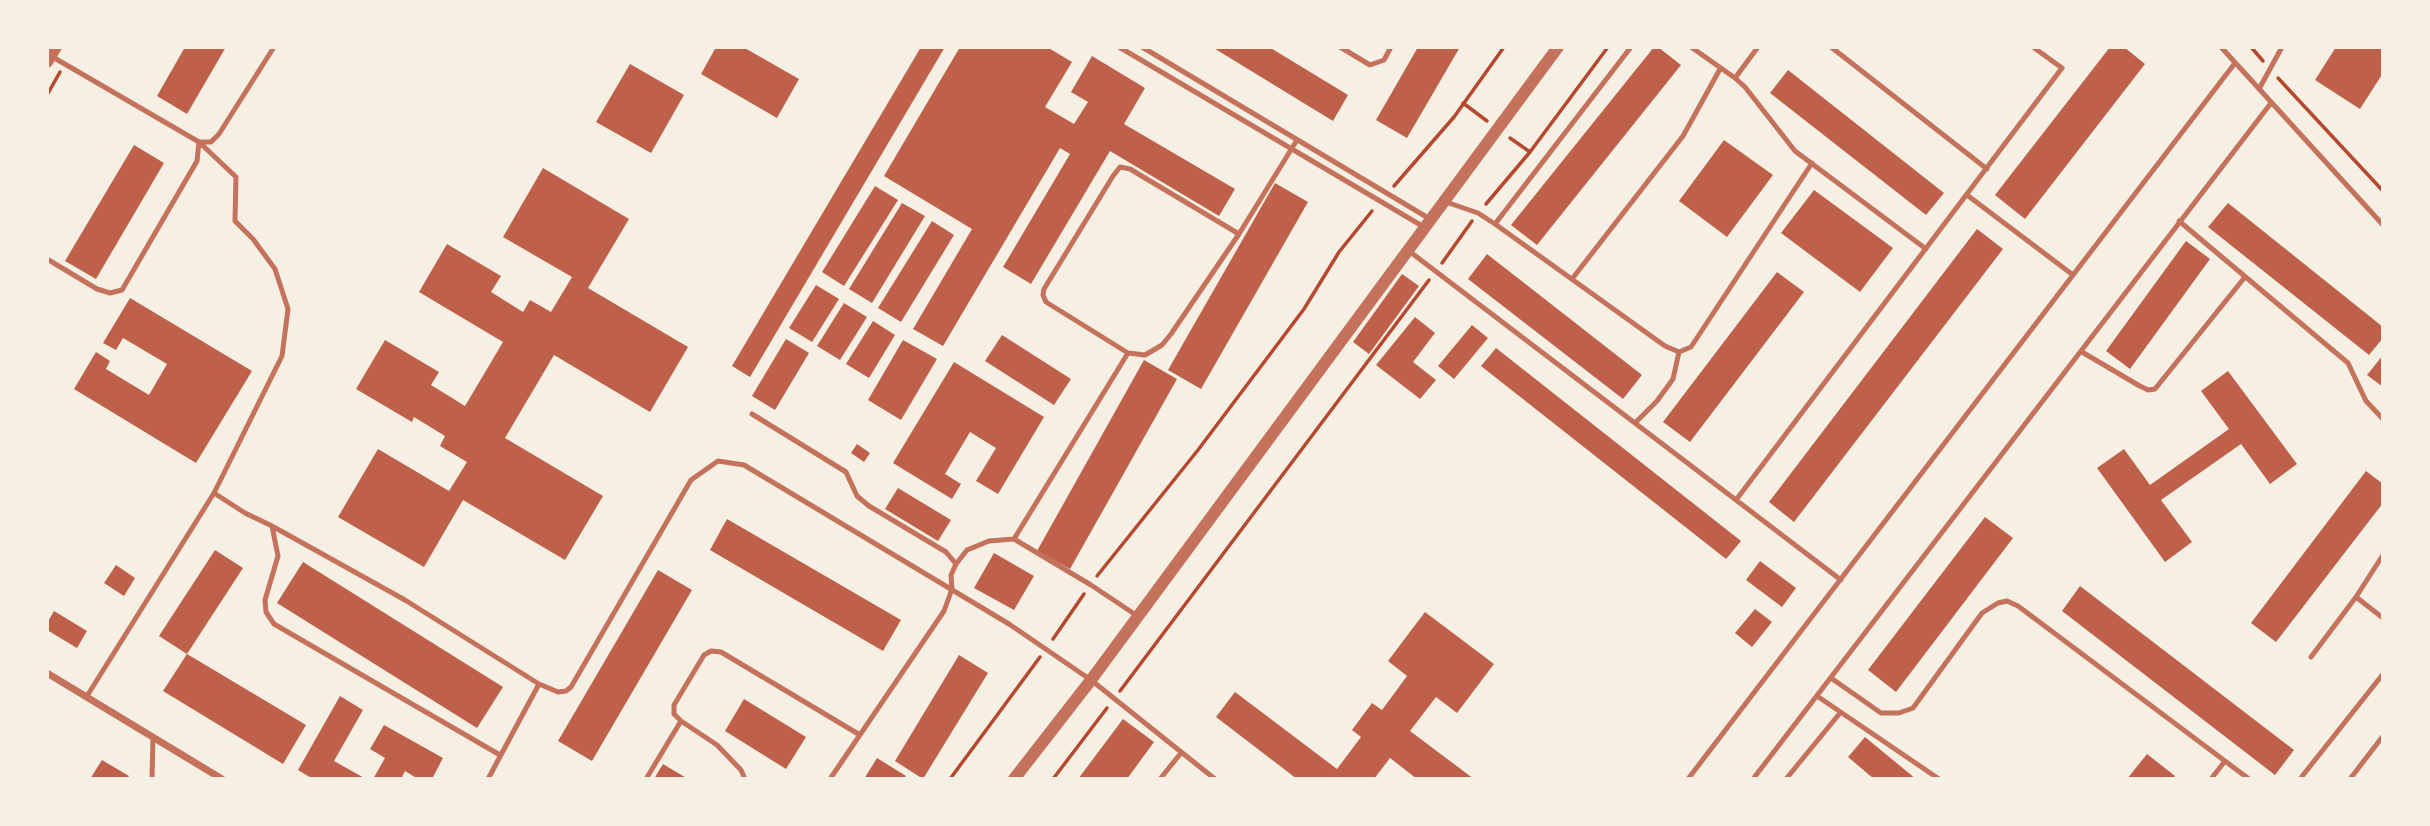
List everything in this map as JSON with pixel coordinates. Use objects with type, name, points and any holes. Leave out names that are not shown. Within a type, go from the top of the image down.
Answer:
[{"type":"street","points":[[1014,779],[1138,617],[1558,47]]},
{"type":"street","points":[[47,673],[222,779]]},
{"type":"lane","points":[[199,142],[211,142],[219,134],[274,47]]},
{"type":"lane","points":[[1119,47],[1381,201],[1427,223]]},
{"type":"lane","points":[[1142,47],[1388,193],[1427,223]]},
{"type":"lane","points":[[1340,47],[1370,65],[1384,60],[1391,47]]},
{"type":"lane","points":[[1494,224],[1631,47]]},
{"type":"lane","points":[[1691,47],[1735,78],[1754,97],[1795,151],[1926,249]]},
{"type":"lane","points":[[1735,78],[1758,47]]},
{"type":"lane","points":[[1831,47],[1986,169]]},
{"type":"lane","points":[[1736,500],[2062,68],[2034,47]]},
{"type":"lane","points":[[2221,47],[2383,225]]},
{"type":"lane","points":[[2259,89],[2283,47]]},
{"type":"lane","points":[[51,55],[199,142],[236,177],[235,221],[275,268],[288,309],[282,356],[214,493],[87,696]]},
{"type":"lane","points":[[1688,779],[2235,63]]},
{"type":"lane","points":[[1572,279],[1683,136],[1720,69]]},
{"type":"lane","points":[[1753,779],[2271,103]]},
{"type":"lane","points":[[1239,234],[1130,169],[1120,167],[1044,289],[1043,295],[1046,302],[1128,353],[1145,355],[1162,345],[1239,234],[1297,140]]},
{"type":"lane","points":[[47,259],[97,289],[110,293],[122,290],[197,161],[199,142]]},
{"type":"lane","points":[[1443,201],[1478,213],[1665,346],[1679,352],[1691,347],[1812,163]]},
{"type":"lane","points":[[1967,195],[2073,275]]},
{"type":"lane","points":[[2179,221],[2348,363],[2366,401],[2383,419]]},
{"type":"lane","points":[[1407,250],[1841,580]]},
{"type":"lane","points":[[2082,352],[2138,385],[2148,390],[2155,389],[2245,277]]},
{"type":"lane","points":[[1635,423],[1657,401],[1673,379],[1679,352]]},
{"type":"lane","points":[[1014,540],[1128,353]]},
{"type":"lane","points":[[752,414],[846,472],[857,496],[946,552],[956,564]]},
{"type":"lane","points":[[214,493],[245,513],[405,600],[539,684],[558,692],[571,687],[691,480],[718,461],[744,465],[952,589],[1046,649],[1091,680],[1215,779]]},
{"type":"lane","points":[[272,526],[278,556],[265,600],[266,612],[274,624],[500,755]]},
{"type":"lane","points":[[830,779],[944,611],[952,589],[951,575],[967,550],[989,541],[1014,540],[1091,584],[1138,617]]},
{"type":"lane","points":[[2311,657],[2356,597],[2383,555]]},
{"type":"lane","points":[[2356,597],[2383,618]]},
{"type":"lane","points":[[1831,678],[1881,713],[1899,713],[1913,708],[1982,613],[1989,607],[2007,601],[2029,614],[2249,779]]},
{"type":"lane","points":[[745,779],[741,770],[717,745],[674,714],[674,705],[704,655],[711,651],[721,652],[860,735]]},
{"type":"lane","points":[[2300,779],[2383,674]]},
{"type":"lane","points":[[488,779],[539,684]]},
{"type":"lane","points":[[1817,696],[1939,779]]},
{"type":"lane","points":[[1787,779],[1840,713]]},
{"type":"lane","points":[[646,779],[681,721]]},
{"type":"lane","points":[[2350,779],[2383,736]]},
{"type":"lane","points":[[152,779],[153,737]]},
{"type":"lane","points":[[1160,779],[1181,753]]},
{"type":"lane","points":[[2211,779],[2225,761]]},
{"type":"path","points":[[1388,193],[1463,103],[1503,47]]},
{"type":"path","points":[[1053,779],[1478,213],[1531,152],[1608,47]]},
{"type":"path","points":[[2251,47],[2383,191]]},
{"type":"path","points":[[47,95],[65,64]]},
{"type":"path","points":[[1463,103],[1531,152]]},
{"type":"path","points":[[950,779],[1091,584],[1198,450],[1304,309],[1339,252],[1381,201]]},
{"type":"building","points":[[185,47],[226,47],[187,114],[157,96]]},
{"type":"building","points":[[716,47],[743,47],[799,79],[777,118],[701,74]]},
{"type":"building","points":[[921,47],[945,47],[750,377],[732,366]]},
{"type":"building","points":[[960,47],[1047,47],[1072,62],[1045,107],[1074,124],[1088,102],[1071,92],[1092,56],[1145,88],[1124,124],[1235,189],[1219,216],[1110,151],[1031,284],[1003,267],[1070,154],[1060,148],[943,346],[913,329],[972,229],[884,176]]},
{"type":"building","points":[[1212,47],[1269,47],[1348,95],[1333,121]]},
{"type":"building","points":[[1418,47],[1460,47],[1407,138],[1376,120]]},
{"type":"building","points":[[1654,47],[1658,47],[1681,65],[1537,245],[1511,225]]},
{"type":"building","points":[[2110,47],[2124,47],[2145,64],[2025,219],[1995,195]]},
{"type":"building","points":[[2336,47],[2383,47],[2383,73],[2360,109],[2315,80]]},
{"type":"building","points":[[630,64],[684,95],[651,153],[596,122]]},
{"type":"building","points":[[1788,70],[1944,193],[1926,215],[1770,93]]},
{"type":"building","points":[[1724,140],[1773,175],[1727,237],[1679,201]]},
{"type":"building","points":[[134,145],[164,163],[96,279],[65,261]]},
{"type":"building","points":[[543,168],[629,219],[588,288],[688,347],[650,412],[554,355],[505,438],[603,496],[565,560],[463,500],[424,567],[338,517],[378,449],[449,491],[467,462],[440,446],[445,436],[414,417],[412,422],[356,389],[385,340],[439,372],[431,385],[465,406],[503,342],[419,292],[447,244],[501,276],[491,292],[523,312],[530,300],[551,312],[572,277],[503,237]]},
{"type":"building","points":[[1275,183],[1308,202],[1201,389],[1168,370]]},
{"type":"building","points":[[875,186],[898,200],[844,286],[822,272]]},
{"type":"building","points":[[1814,190],[1893,248],[1860,292],[1781,233]]},
{"type":"building","points":[[902,203],[925,216],[872,303],[849,289]]},
{"type":"building","points":[[2228,203],[2383,327],[2383,338],[2369,355],[2208,227]]},
{"type":"building","points":[[932,221],[954,235],[901,322],[878,308]]},
{"type":"building","points":[[1977,229],[2003,249],[1794,522],[1769,502]]},
{"type":"building","points":[[2186,241],[2210,259],[2130,369],[2106,351]]},
{"type":"building","points":[[1487,254],[1642,375],[1623,399],[1468,279]]},
{"type":"building","points":[[1777,272],[1804,292],[1690,442],[1663,422]]},
{"type":"building","points":[[1402,274],[1419,286],[1369,354],[1353,342]]},
{"type":"building","points":[[816,285],[839,299],[812,342],[789,328]]},
{"type":"building","points":[[130,298],[252,371],[196,463],[74,389],[96,352],[110,361],[106,369],[149,395],[167,364],[123,338],[116,350],[103,343]]},
{"type":"building","points":[[844,303],[867,317],[840,360],[817,346]]},
{"type":"building","points":[[1415,317],[1435,333],[1413,362],[1436,380],[1420,399],[1376,365]]},
{"type":"building","points":[[873,321],[895,335],[869,378],[846,364]]},
{"type":"building","points":[[1472,325],[1488,338],[1454,379],[1438,366]]},
{"type":"building","points":[[1002,335],[1071,379],[1054,405],[985,361]]},
{"type":"building","points":[[786,339],[809,353],[775,410],[752,396]]},
{"type":"building","points":[[903,340],[937,359],[901,420],[868,400]]},
{"type":"building","points":[[1496,348],[1741,541],[1726,559],[1481,366]]},
{"type":"building","points":[[2383,355],[2383,387],[2367,375]]},
{"type":"building","points":[[1144,360],[1177,379],[1070,569],[1037,551]]},
{"type":"building","points":[[954,362],[1044,417],[998,494],[976,481],[996,448],[970,432],[945,474],[961,484],[952,499],[893,463]]},
{"type":"building","points":[[2228,371],[2297,464],[2270,484],[2241,444],[2161,500],[2192,542],[2165,562],[2097,468],[2124,449],[2150,485],[2229,429],[2201,391]]},
{"type":"building","points":[[857,444],[870,453],[864,462],[851,453]]},
{"type":"building","points":[[2366,471],[2383,484],[2383,503],[2276,642],[2251,623]]},
{"type":"building","points":[[898,488],[951,520],[938,541],[885,509]]},
{"type":"building","points":[[1985,517],[2013,538],[1896,692],[1868,670]]},
{"type":"building","points":[[727,519],[901,620],[883,651],[710,550]]},
{"type":"building","points":[[215,550],[243,568],[187,654],[159,636]]},
{"type":"building","points":[[994,553],[1034,576],[1014,610],[974,588]]},
{"type":"building","points":[[1760,561],[1796,588],[1782,607],[1746,580]]},
{"type":"building","points":[[303,562],[503,687],[477,728],[277,603]]},
{"type":"building","points":[[116,565],[135,578],[124,596],[104,583]]},
{"type":"building","points":[[658,570],[692,590],[592,761],[558,741]]},
{"type":"building","points":[[2080,586],[2294,750],[2275,775],[2062,611]]},
{"type":"building","points":[[1755,609],[1772,622],[1752,647],[1735,633]]},
{"type":"building","points":[[54,611],[87,631],[77,648],[47,630],[47,623]]},
{"type":"building","points":[[1425,612],[1494,664],[1457,713],[1436,697],[1410,731],[1474,779],[1417,779],[1390,758],[1374,779],[1297,779],[1216,717],[1235,692],[1337,769],[1361,737],[1352,730],[1372,703],[1382,710],[1407,676],[1388,661]]},
{"type":"building","points":[[187,654],[306,725],[283,764],[163,691]]},
{"type":"building","points":[[959,655],[988,673],[923,779],[895,761]]},
{"type":"building","points":[[340,696],[363,710],[334,761],[366,779],[313,779],[298,770]]},
{"type":"building","points":[[744,699],[806,737],[786,769],[725,731]]},
{"type":"building","points":[[1123,719],[1154,742],[1127,779],[1078,779]]},
{"type":"building","points":[[384,725],[443,758],[432,779],[418,779],[405,771],[401,779],[373,779],[385,758],[370,749]]},
{"type":"building","points":[[1865,737],[1916,779],[1874,779],[1848,757]]},
{"type":"building","points":[[2147,754],[2175,776],[2173,779],[2127,779]]},
{"type":"building","points":[[877,758],[906,776],[904,779],[864,779]]},
{"type":"building","points":[[102,760],[129,776],[127,779],[90,779]]},
{"type":"building","points":[[663,764],[688,779],[654,779]]}]
